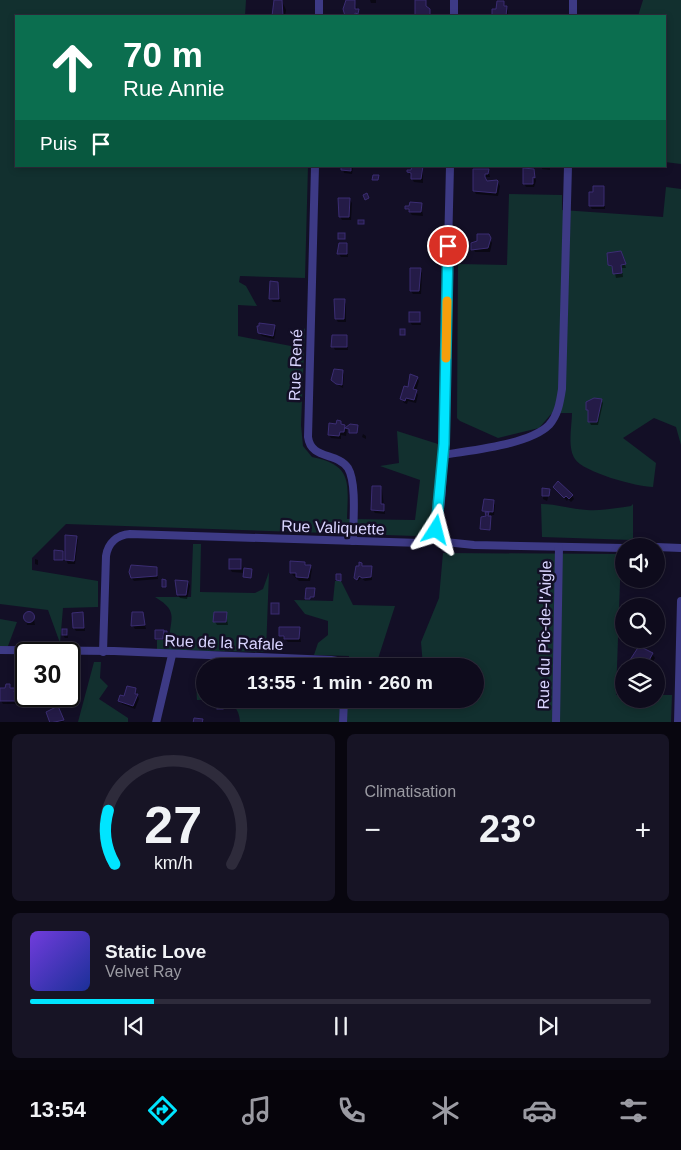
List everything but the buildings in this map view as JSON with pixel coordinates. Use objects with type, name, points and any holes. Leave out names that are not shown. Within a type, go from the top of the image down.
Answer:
[{"type":"street","points":[[318,15],[319,0]]},
{"type":"street","points":[[454,0],[454,15]]},
{"type":"street","points":[[573,0],[573,15]]},
{"type":"street","name":"Rue René","points":[[315,167],[308,437],[310,446],[316,452],[339,460],[350,473],[353,490],[353,541]]},
{"type":"street","points":[[450,167],[444,455],[438,524],[430,538],[466,545],[615,548]]},
{"type":"street","points":[[444,455],[528,437],[549,425],[558,411],[562,389],[568,167]]},
{"type":"street","name":"Rue Valiquette","points":[[104,652],[106,556],[111,543],[119,536],[130,534],[416,544],[430,538]]},
{"type":"street","points":[[665,547],[681,548]]},
{"type":"street","name":"Rue du Pic-de-l'Aigle","points":[[556,722],[559,548]]},
{"type":"street","points":[[678,722],[681,601]]},
{"type":"street","points":[[0,650],[104,652]]},
{"type":"street","name":"Rue de la Rafale","points":[[104,652],[269,658]]},
{"type":"street","points":[[156,722],[172,655]]},
{"type":"street","points":[[344,708],[344,722]]},
{"type":"green space","points":[[0,0],[246,0],[245,15],[15,15],[15,167],[308,167],[305,278],[240,276],[239,282],[246,286],[257,306],[238,305],[238,336],[291,346],[305,328],[301,425],[303,446],[312,457],[335,465],[345,477],[348,495],[347,519],[415,520],[420,480],[380,466],[399,463],[397,431],[438,444],[432,520],[424,533],[415,536],[66,524],[32,558],[32,570],[98,581],[98,607],[63,608],[60,642],[48,610],[0,604]]},
{"type":"green space","points":[[643,0],[681,0],[681,164],[666,162],[666,15],[638,15]]},
{"type":"green space","points":[[666,187],[681,189],[681,445],[676,427],[654,418],[623,438],[656,463],[653,487],[611,478],[580,464],[575,459],[571,449],[572,413],[552,413],[539,428],[498,438],[460,421],[457,418],[458,264],[507,265],[509,194],[562,195],[562,210],[663,217]]},
{"type":"green space","points":[[541,504],[593,510],[631,506],[633,504],[633,538],[615,539],[542,537]]},
{"type":"green space","points":[[193,544],[201,544],[200,592],[255,593],[263,589],[269,572],[266,652],[157,650],[157,640],[169,640],[172,620],[170,610],[155,597],[191,597]]},
{"type":"green space","points":[[443,553],[615,554],[615,588],[620,588],[619,598],[615,598],[615,648],[618,648],[617,658],[615,658],[615,708],[665,708],[665,695],[672,695],[671,722],[240,722],[239,714],[235,708],[484,708],[484,658],[422,658],[421,642],[439,598]]},
{"type":"green space","points":[[335,581],[341,581],[353,605],[395,606],[378,658],[314,655],[318,643],[328,635],[328,621],[305,614],[294,600],[333,601]]},
{"type":"green space","points":[[0,619],[17,622],[8,646],[0,646]]},
{"type":"green space","points":[[94,662],[101,662],[100,678],[108,686],[99,699],[128,718],[128,722],[78,722]]},
{"type":"slow traffic","points":[[446,358],[447,301]]},
{"type":"route","points":[[436,530],[440,507],[444,444],[448,246]]}]
